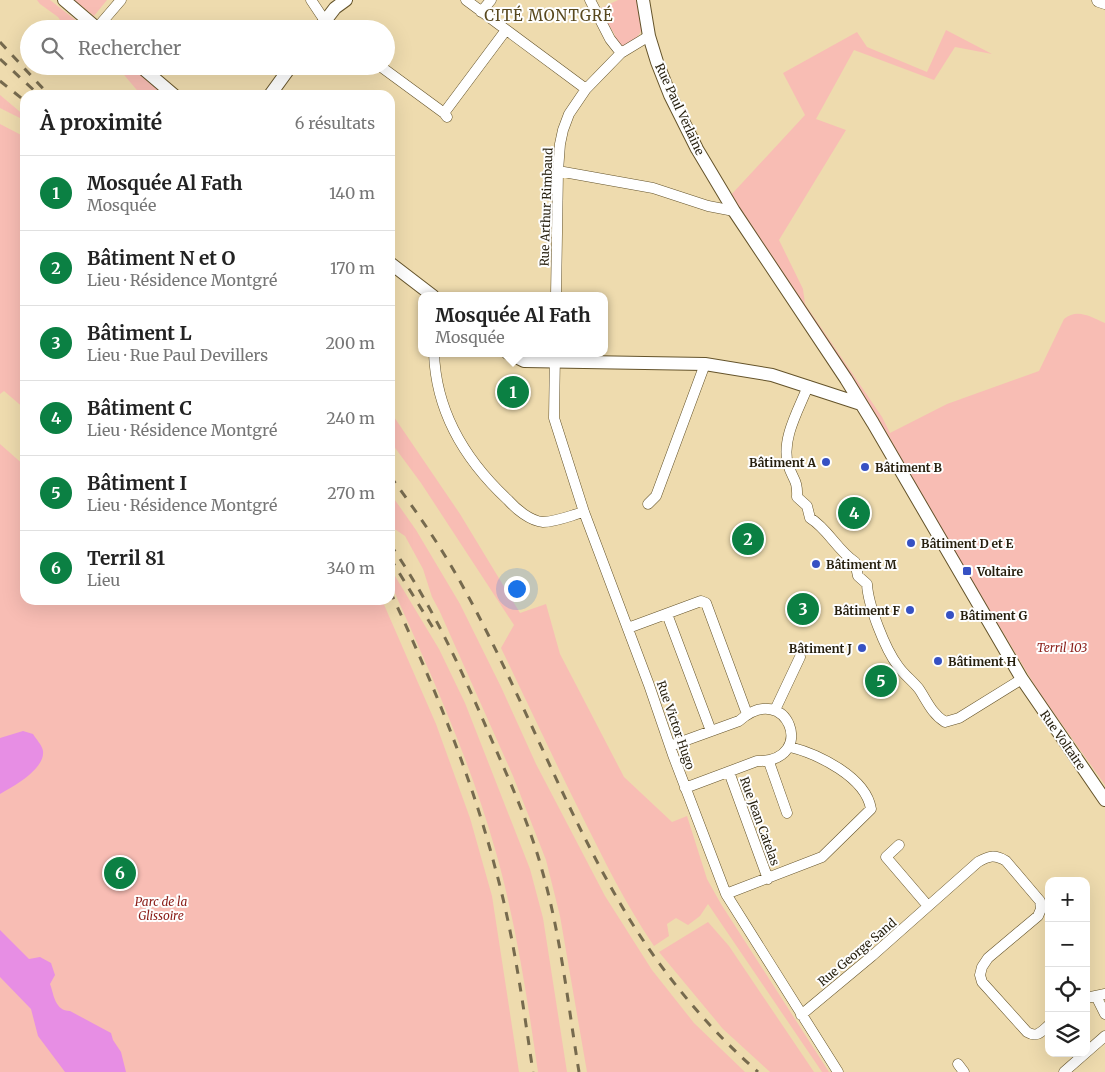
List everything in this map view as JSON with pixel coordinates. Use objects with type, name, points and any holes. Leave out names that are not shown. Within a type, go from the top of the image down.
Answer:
[{"type":"street","points":[[64,0],[87,20]]},
{"type":"street","points":[[104,20],[121,0]]},
{"type":"street","points":[[311,0],[323,20]]},
{"type":"street","points":[[329,20],[335,8],[346,0]]},
{"type":"street","points":[[466,0],[586,89]]},
{"type":"street","points":[[481,12],[491,0]]},
{"type":"street","points":[[590,0],[610,39],[621,53]]},
{"type":"street","name":"Rue Paul Verlaine","points":[[643,0],[649,36],[670,94],[697,150],[734,211],[861,404]]},
{"type":"street","points":[[392,75],[446,115],[506,30]]},
{"type":"street","name":"Rue Arthur Rimbaud","points":[[556,292],[558,171],[563,130],[569,114],[586,89],[621,53],[649,36]]},
{"type":"street","points":[[151,75],[168,90]]},
{"type":"street","points":[[274,90],[284,75]]},
{"type":"street","points":[[558,171],[653,188],[708,206],[734,211]]},
{"type":"street","points":[[395,267],[428,292]]},
{"type":"street","points":[[434,357],[438,390],[448,421],[466,452],[488,482],[515,508],[542,522],[584,512]]},
{"type":"street","points":[[515,357],[524,362],[555,358],[665,364],[705,364],[772,375],[861,404]]},
{"type":"street","name":"Rue Victor Hugo","points":[[555,358],[554,418],[584,512],[726,894],[838,1072]]},
{"type":"street","points":[[648,504],[656,496],[705,364]]},
{"type":"street","points":[[830,395],[842,386],[846,379]]},
{"type":"street","points":[[808,386],[788,438],[788,464],[797,485],[797,497],[807,506],[810,518],[819,524],[845,555],[855,562],[858,576],[867,584],[868,596],[890,654],[899,668],[918,688],[936,717],[944,722],[959,718],[1022,679]]},
{"type":"street","name":"Rue Voltaire","points":[[861,404],[1022,679],[1105,800]]},
{"type":"street","points":[[628,628],[701,602],[706,603],[747,714]]},
{"type":"street","points":[[667,614],[711,731]]},
{"type":"street","points":[[775,710],[800,657]]},
{"type":"street","points":[[670,746],[739,720],[747,714],[762,708],[775,710],[788,721],[792,732],[790,747],[778,758],[769,762],[757,762],[685,788]]},
{"type":"street","points":[[726,894],[822,857],[871,809],[870,799],[837,765],[790,747]]},
{"type":"street","points":[[769,762],[787,813]]},
{"type":"street","name":"Rue Jean Catelas","points":[[729,772],[768,879]]},
{"type":"street","points":[[899,845],[886,857],[928,906]]},
{"type":"street","name":"Rue George Sand","points":[[801,1015],[872,956],[978,862],[998,856],[1006,860],[1040,901],[1041,909],[1035,920],[988,958],[982,967],[980,975],[982,982],[1027,1032],[1036,1035],[1045,1028]]},
{"type":"street","points":[[1096,996],[1105,1014]]},
{"type":"street","points":[[1064,1072],[1105,1036]]},
{"type":"green space","points":[[37,0],[50,0],[76,20],[60,20]]},
{"type":"green space","points":[[74,0],[107,0],[94,16]]},
{"type":"green space","points":[[618,0],[640,0],[642,16],[640,33],[630,43],[622,47],[613,37],[615,35],[599,9]]},
{"type":"green space","name":"Terril 103","points":[[946,30],[992,54],[955,47],[934,80],[854,50],[816,119],[846,130],[779,240],[803,289],[805,304],[882,417],[890,433],[947,404],[1039,371],[1064,319],[1069,316],[1079,314],[1105,323],[1105,785],[1037,689],[921,495],[888,435],[730,196],[805,115],[783,73],[857,32],[867,47],[927,72]]},
{"type":"green space","points":[[124,75],[142,75],[159,90],[137,90]]},
{"type":"green space","points":[[0,95],[20,112],[20,118],[0,108]]},
{"type":"green space","points":[[0,124],[20,134],[20,405],[4,391],[0,394]]},
{"type":"green space","points":[[395,418],[460,514],[520,613],[546,604],[560,654],[624,777],[672,822],[687,816],[707,879],[721,904],[829,1072],[822,1072],[708,904],[700,916],[688,925],[676,918],[667,924],[669,936],[654,946],[634,915],[607,866],[501,648],[514,625],[421,483],[395,448]]},
{"type":"green space","name":"Parc de la Glissoire","points":[[0,444],[20,462],[20,605],[384,605],[436,724],[470,818],[492,896],[519,1072],[0,1072]]},
{"type":"green space","points":[[395,500],[416,530],[460,604],[536,764],[605,896],[652,970],[694,1023],[745,1072],[587,1072],[560,916],[546,860],[513,776],[432,597],[423,569],[405,536],[395,529]]},
{"type":"green space","points":[[395,576],[439,649],[465,703],[530,869],[543,918],[567,1072],[538,1072],[515,932],[495,849],[461,747],[395,593]]},
{"type":"green space","points":[[708,922],[729,946],[814,1072],[770,1072],[723,1029],[659,952]]},
{"type":"shaded area","points":[[23,731],[33,734],[43,751],[42,758],[28,776],[0,794],[0,738]]},
{"type":"shaded area","points":[[0,930],[29,959],[40,957],[51,963],[55,975],[50,984],[58,1005],[111,1033],[121,1052],[126,1072],[65,1072],[38,1036],[31,1009],[0,977]]},
{"type":"railway","points":[[0,42],[20,64]]},
{"type":"railway","points":[[0,59],[34,90]]},
{"type":"railway","points":[[31,75],[44,90]]},
{"type":"railway","points":[[0,81],[20,97]]},
{"type":"railway","points":[[395,483],[441,550],[480,618],[562,792],[630,920],[643,941],[688,1000],[722,1038],[758,1072]]},
{"type":"railway","points":[[395,552],[434,616],[458,665],[532,837],[549,895],[564,971],[579,1072]]},
{"type":"railway","points":[[395,566],[435,631]]},
{"type":"railway","points":[[395,602],[449,728],[486,835],[513,946],[533,1072]]},
{"type":"place","name":"Mosquée Al Fath","points":[[513,392]]},
{"type":"place","name":"Bâtiment A","points":[[826,462]]},
{"type":"place","name":"Bâtiment B","points":[[865,467]]},
{"type":"place","name":"Bâtiment C","points":[[854,513]]},
{"type":"place","name":"Bâtiment N et O","points":[[748,539]]},
{"type":"place","name":"Bâtiment D et E","points":[[911,543]]},
{"type":"place","name":"Bâtiment M","points":[[816,564]]},
{"type":"place","name":"Voltaire","points":[[967,571]]},
{"type":"place","name":"Bâtiment L","points":[[803,609]]},
{"type":"place","name":"Bâtiment F","points":[[910,610]]},
{"type":"place","name":"Bâtiment G","points":[[950,615]]},
{"type":"place","name":"Bâtiment J","points":[[862,648]]},
{"type":"place","name":"Bâtiment H","points":[[938,661]]},
{"type":"place","name":"Bâtiment I","points":[[881,681]]},
{"type":"place","name":"Terril 81","points":[[120,873]]},
{"type":"district","name":"CITÉ MONTGRÉ","points":[[549,15]]}]
